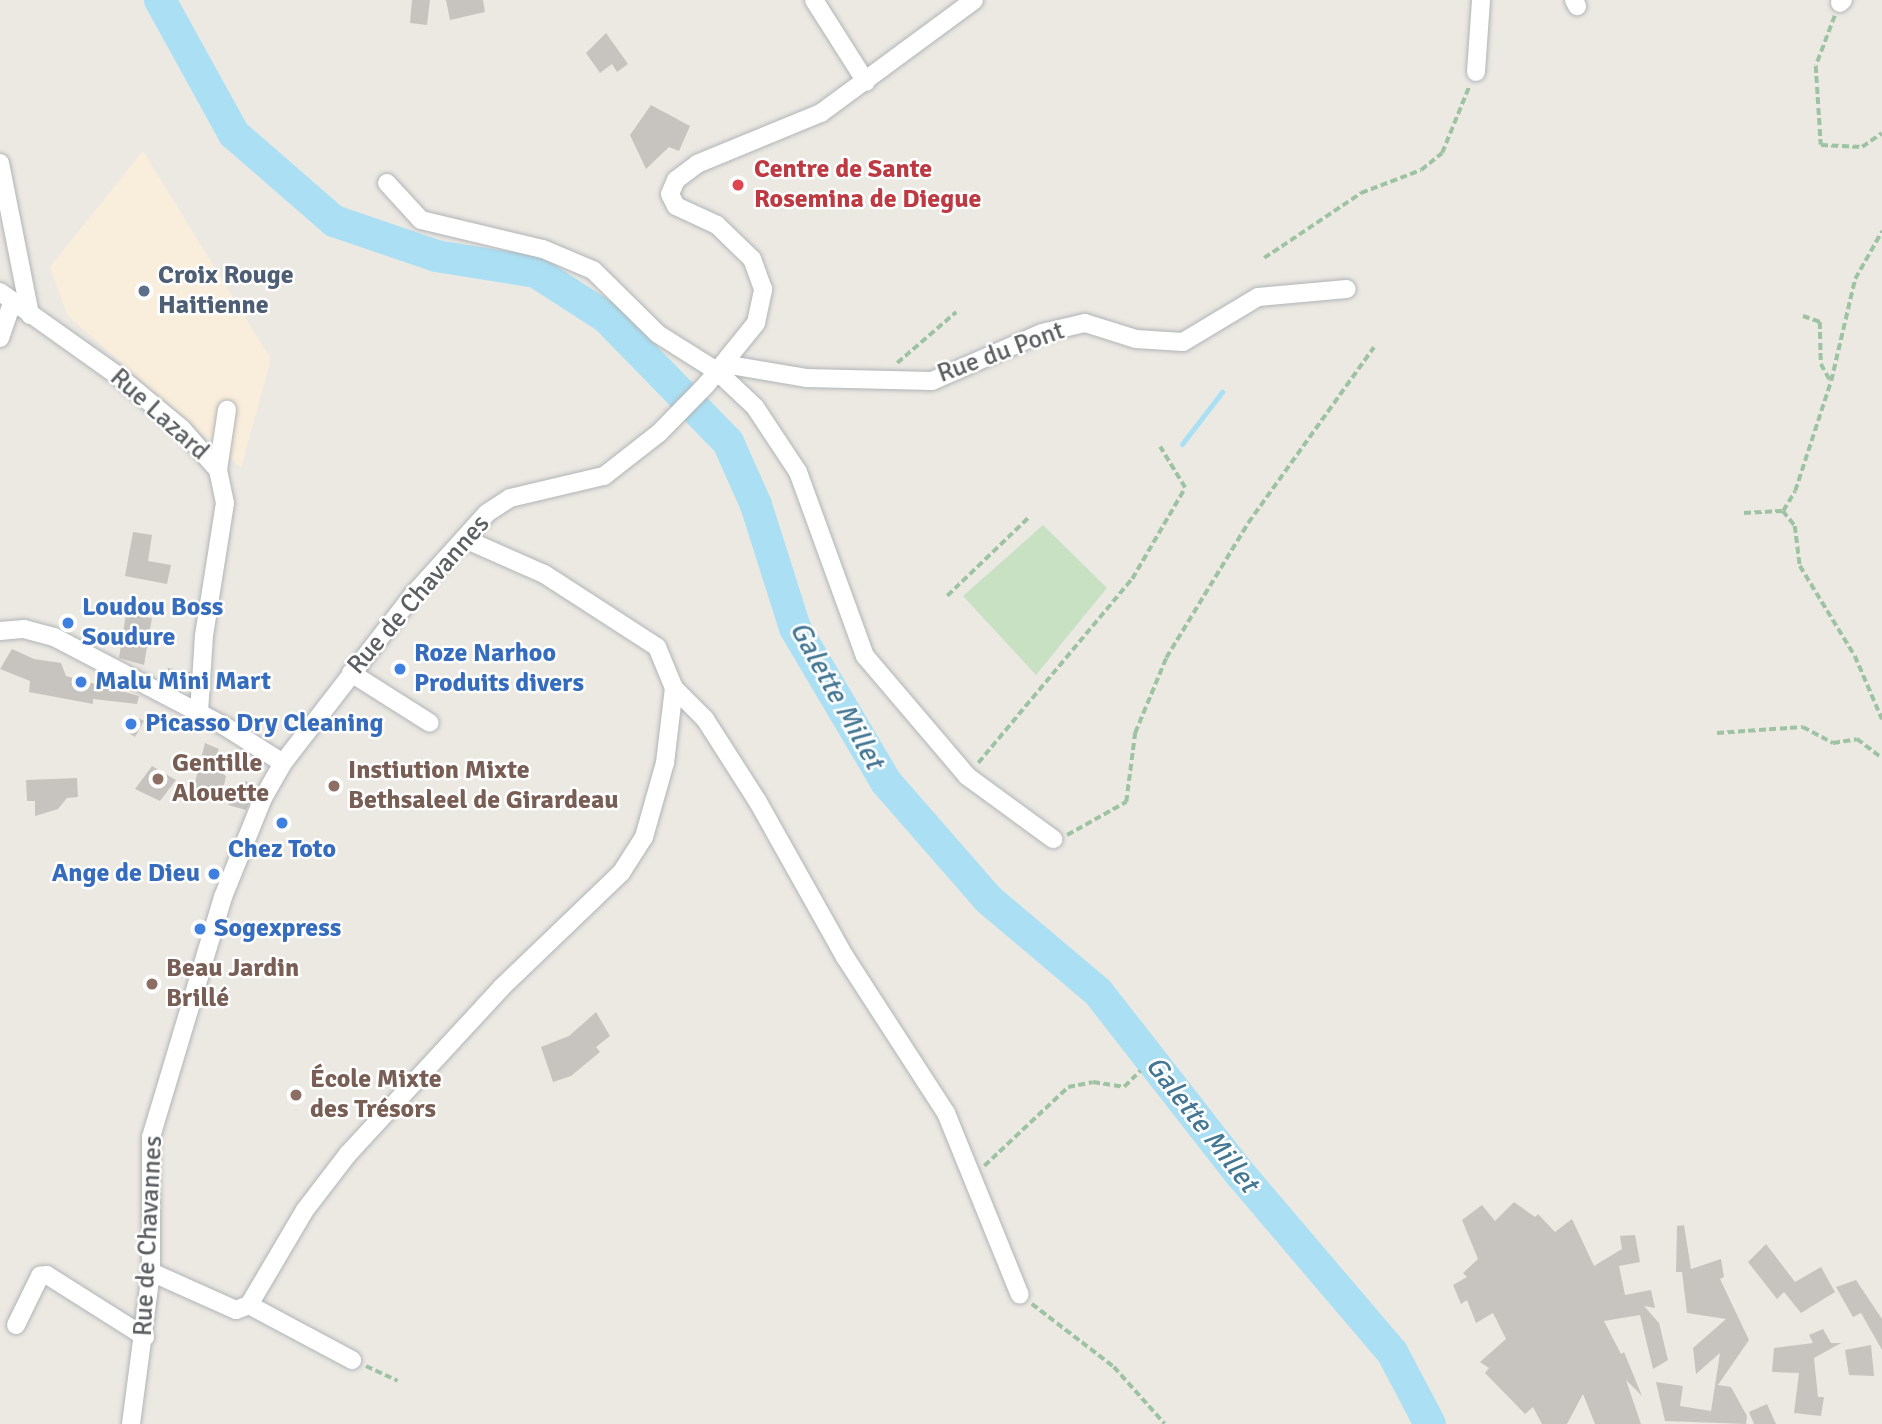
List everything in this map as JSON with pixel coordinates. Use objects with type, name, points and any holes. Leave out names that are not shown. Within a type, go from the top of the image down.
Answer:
[{"type":"street","points":[[814,0],[866,82]]},
{"type":"street","name":"Rue de Chavannes","points":[[131,1424],[145,1337],[151,1272],[151,1137],[223,897],[263,798],[283,763],[351,673],[487,513],[510,498],[604,476],[659,433],[716,374],[756,323],[763,289],[752,259],[738,241],[676,206],[670,194],[676,180],[697,164],[821,113],[974,0]]},
{"type":"street","points":[[1476,72],[1481,0]]},
{"type":"street","points":[[0,163],[30,315]]},
{"type":"street","points":[[387,183],[421,220],[543,249],[593,270],[658,334],[716,374],[755,407],[798,472],[865,656],[967,776],[1053,839]]},
{"type":"street","name":"Rue du Pont","points":[[716,374],[932,381],[1042,333],[1085,323],[1136,339],[1183,342],[1258,297],[1347,289]]},
{"type":"street","points":[[0,338],[7,297]]},
{"type":"street","name":"Rue Lazard","points":[[7,297],[117,375],[182,429],[218,470],[225,503],[204,635],[199,713]]},
{"type":"street","points":[[218,470],[227,410]]},
{"type":"street","points":[[465,539],[544,573],[620,620],[657,647],[674,688],[705,719],[758,802],[845,957],[946,1113],[975,1175],[1020,1295]]},
{"type":"street","points":[[0,631],[24,629],[54,637],[199,713],[283,763]]},
{"type":"street","points":[[351,673],[430,723]]},
{"type":"street","points":[[151,1272],[236,1310],[249,1304],[305,1210],[348,1154],[501,988],[621,873],[644,837],[657,803],[674,688]]},
{"type":"street","points":[[16,1325],[42,1275],[145,1337]]},
{"type":"street","points":[[249,1304],[352,1360]]},
{"type":"path","points":[[1841,1],[1816,66],[1821,145],[1862,147],[1882,133]]},
{"type":"path","points":[[1264,257],[1362,193],[1421,170],[1442,153],[1476,72]]},
{"type":"path","points":[[1783,511],[1795,491],[1831,381],[1855,279],[1882,231]]},
{"type":"path","points":[[877,381],[956,312]]},
{"type":"path","points":[[1803,316],[1820,322],[1821,364],[1831,381]]},
{"type":"path","points":[[1053,839],[1126,802],[1135,733],[1166,658],[1248,523],[1374,347]]},
{"type":"path","points":[[967,776],[1132,579],[1185,488],[1160,447]]},
{"type":"path","points":[[1744,513],[1783,511]]},
{"type":"path","points":[[1783,511],[1795,526],[1800,566],[1855,656],[1882,719]]},
{"type":"path","points":[[947,596],[1028,518]]},
{"type":"path","points":[[1717,733],[1804,727],[1833,743],[1857,738],[1882,758]]},
{"type":"path","points":[[975,1175],[1068,1087],[1093,1082],[1124,1087],[1140,1071]]},
{"type":"path","points":[[1020,1295],[1114,1367],[1165,1424]]},
{"type":"path","points":[[352,1360],[398,1381]]},
{"type":"shaded area","name":"Croix Rouge Haitienne","points":[[143,151],[271,359],[241,468],[67,315],[50,267]]},
{"type":"green space","points":[[1043,525],[1107,588],[1036,675],[963,596]]},
{"type":"building","points":[[412,0],[430,0],[427,25],[410,23]]},
{"type":"building","points":[[446,0],[483,0],[485,12],[450,20]]},
{"type":"building","points":[[606,33],[628,64],[617,72],[612,64],[600,73],[586,53]]},
{"type":"building","points":[[651,105],[690,126],[679,151],[669,147],[646,169],[630,135]]},
{"type":"building","points":[[133,532],[152,535],[148,561],[171,565],[167,584],[125,576]]},
{"type":"building","points":[[126,614],[152,618],[144,665],[119,658]]},
{"type":"building","points":[[12,649],[34,659],[61,663],[66,676],[139,696],[137,704],[93,699],[93,704],[29,692],[30,681],[0,669]]},
{"type":"building","points":[[168,668],[190,672],[188,688],[166,683]]},
{"type":"building","points":[[130,714],[144,721],[135,737],[122,729]]},
{"type":"building","points":[[205,743],[219,749],[212,766],[226,776],[221,799],[192,794]]},
{"type":"building","points":[[152,766],[176,780],[160,801],[135,789]]},
{"type":"building","points":[[77,778],[78,797],[67,798],[58,809],[35,816],[35,801],[27,801],[26,780]]},
{"type":"building","points":[[246,781],[256,788],[246,810],[228,805]]},
{"type":"building","points":[[596,1012],[610,1036],[596,1047],[600,1052],[571,1076],[553,1082],[541,1047],[569,1036]]},
{"type":"building","points":[[1514,1202],[1535,1217],[1538,1214],[1555,1232],[1572,1219],[1594,1266],[1622,1249],[1620,1236],[1635,1235],[1640,1262],[1619,1266],[1625,1295],[1651,1290],[1655,1308],[1644,1306],[1659,1323],[1668,1360],[1653,1369],[1640,1315],[1604,1321],[1621,1354],[1624,1352],[1642,1396],[1626,1380],[1641,1424],[1595,1424],[1583,1394],[1567,1424],[1542,1424],[1533,1407],[1525,1414],[1485,1373],[1489,1368],[1480,1362],[1506,1339],[1493,1313],[1476,1323],[1467,1300],[1461,1304],[1453,1285],[1467,1277],[1463,1273],[1478,1259],[1462,1220],[1482,1205],[1495,1221]]},
{"type":"building","points":[[1684,1225],[1691,1269],[1721,1259],[1724,1277],[1720,1279],[1749,1340],[1718,1385],[1731,1387],[1747,1416],[1746,1424],[1665,1421],[1656,1382],[1683,1386],[1680,1406],[1711,1411],[1720,1353],[1696,1374],[1693,1348],[1726,1319],[1687,1313],[1682,1272],[1676,1272],[1677,1226]]},
{"type":"building","points":[[1766,1244],[1795,1282],[1821,1267],[1835,1292],[1801,1313],[1784,1292],[1777,1299],[1748,1262]]},
{"type":"building","points":[[1856,1280],[1882,1319],[1882,1350],[1861,1313],[1853,1317],[1836,1287]]},
{"type":"building","points":[[1823,1329],[1831,1343],[1841,1343],[1814,1358],[1818,1397],[1824,1397],[1821,1416],[1794,1413],[1799,1373],[1772,1372],[1774,1348],[1813,1343],[1809,1335]]},
{"type":"building","points":[[1871,1345],[1874,1376],[1849,1375],[1845,1350]]},
{"type":"building","points":[[1767,1404],[1776,1424],[1754,1424],[1749,1412]]},
{"type":"waterway","name":"Galette Millet","points":[[160,0],[234,134],[334,221],[436,256],[536,272],[607,318],[728,442],[756,505],[795,628],[886,782],[988,899],[1098,992],[1242,1176],[1392,1352],[1430,1424]]},
{"type":"waterway","points":[[1182,444],[1222,392]]},
{"type":"place","name":"Centre de Sante Rosemina de Diegue","points":[[738,185]]},
{"type":"place","name":"Croix Rouge Haitienne","points":[[144,291]]},
{"type":"place","name":"Loudou Boss Soudure","points":[[68,623]]},
{"type":"place","name":"Roze Narhoo Produits divers","points":[[400,669]]},
{"type":"place","name":"Malu Mini Mart","points":[[81,682]]},
{"type":"place","name":"Picasso Dry Cleaning","points":[[131,724]]},
{"type":"place","name":"Gentille Alouette","points":[[158,779]]},
{"type":"place","name":"Instiution Mixte Bethsaleel de Girardeau","points":[[334,786]]},
{"type":"place","name":"Chez Toto","points":[[282,823]]},
{"type":"place","name":"Ange de Dieu","points":[[214,874]]},
{"type":"place","name":"Sogexpress","points":[[200,929]]},
{"type":"place","name":"Beau Jardin Brillé","points":[[152,984]]},
{"type":"place","name":"École Mixte des Trésors","points":[[296,1095]]}]
